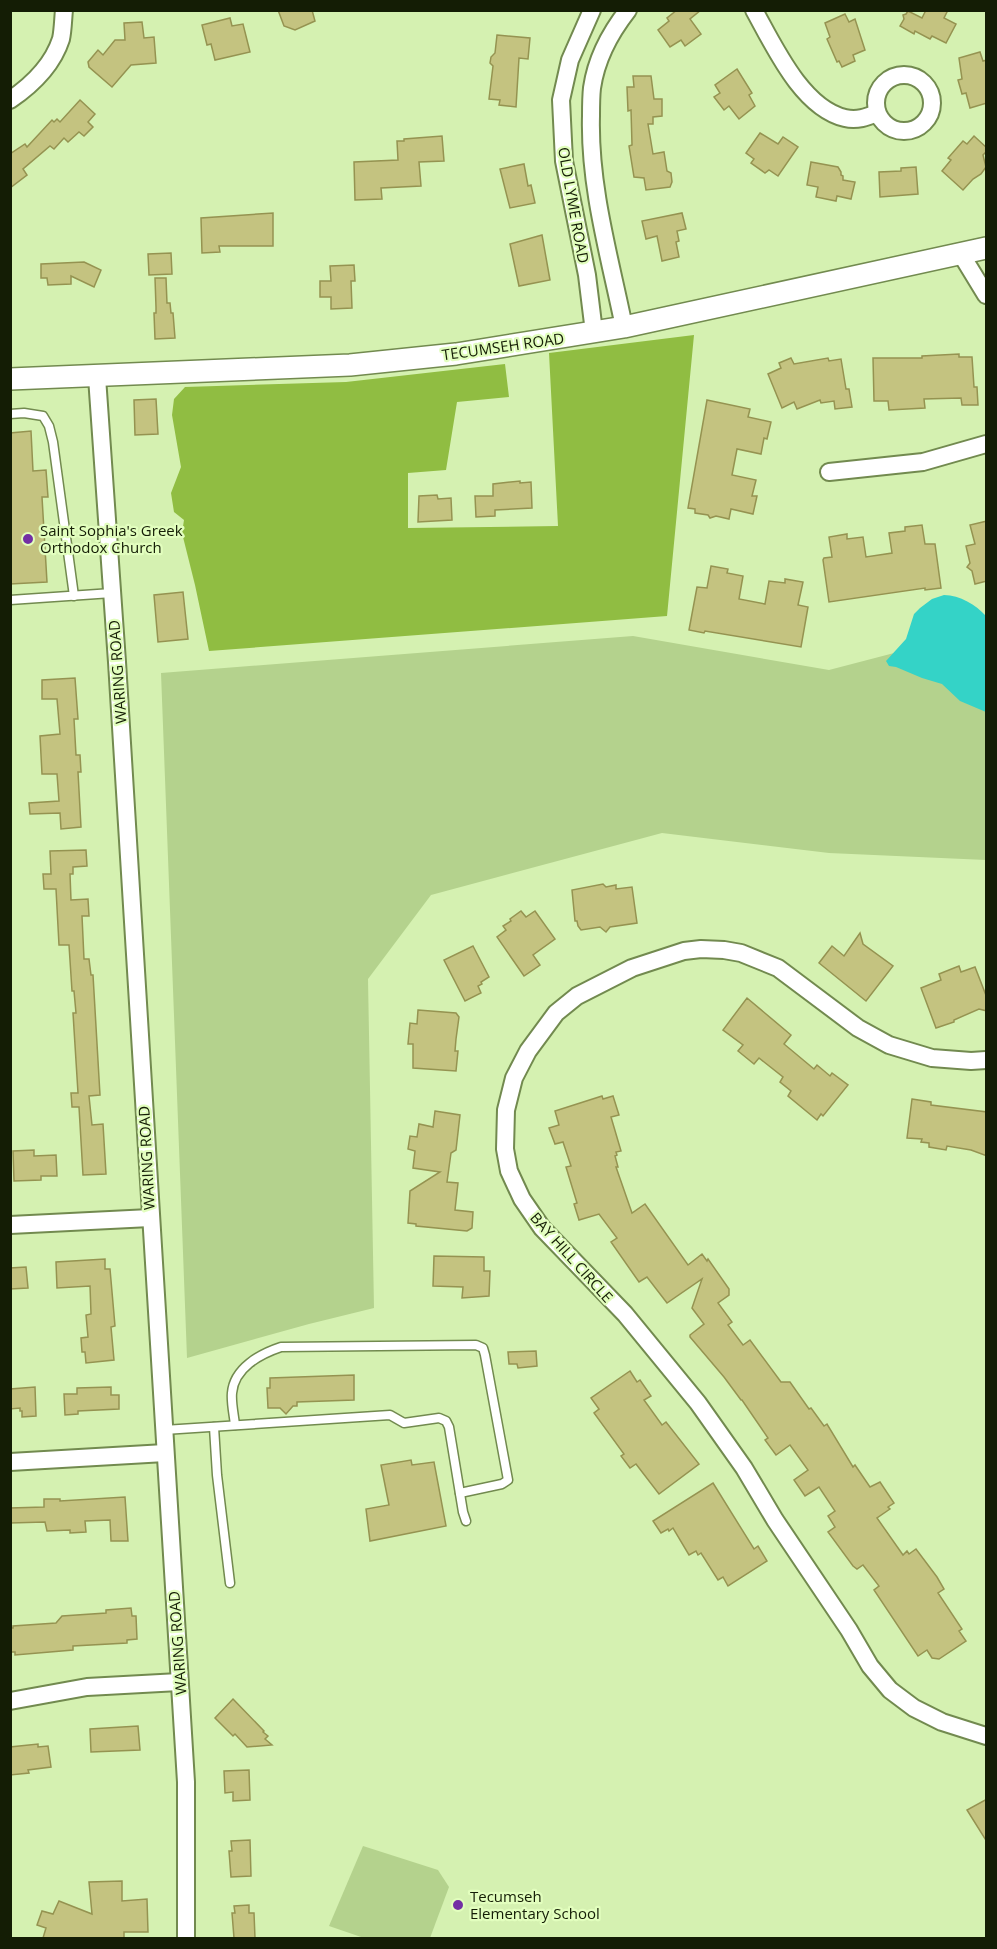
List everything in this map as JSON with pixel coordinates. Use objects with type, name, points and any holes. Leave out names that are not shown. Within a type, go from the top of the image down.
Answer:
[{"type":"street","points":[[10,100],[27,88],[46,66],[61,39],[64,10]]},
{"type":"street","name":"OLD LYME ROAD","points":[[592,10],[570,60],[561,100],[564,161],[587,275],[594,332]]},
{"type":"street","name":"OLD LYME ROAD","points":[[624,327],[595,187],[590,140],[592,88],[600,58],[615,26],[628,10]]},
{"type":"street","points":[[754,10],[801,88],[825,110],[846,118],[862,119],[877,113]]},
{"type":"street","name":"TECUMSEH ROAD","points":[[10,379],[350,365],[456,354],[624,327],[987,248]]},
{"type":"street","points":[[961,254],[987,295]]},
{"type":"street","name":"WARING ROAD","points":[[97,377],[186,1782],[186,1938]]},
{"type":"street","points":[[829,472],[923,462],[987,444]]},
{"type":"street","name":"BAY HILL CIRCLE","points":[[987,1060],[932,1058],[889,1045],[858,1029],[778,968],[741,953],[701,949],[684,951],[632,968],[578,996],[556,1013],[528,1051],[514,1078],[506,1110],[505,1149],[509,1172],[522,1199],[542,1228],[625,1314],[698,1404],[744,1468],[775,1520],[877,1674],[890,1690],[914,1708],[942,1722],[987,1736]]},
{"type":"street","points":[[10,1225],[150,1218]]},
{"type":"street","points":[[10,1462],[165,1454]]},
{"type":"street","points":[[10,1701],[87,1687],[179,1682]]},
{"type":"lane","points":[[10,414],[24,413],[43,416],[49,426],[74,596]]},
{"type":"lane","points":[[10,600],[112,593]]},
{"type":"lane","points":[[236,1425],[232,1393],[236,1378],[249,1363],[280,1347],[476,1345],[483,1348],[485,1355],[508,1480],[502,1484],[460,1493]]},
{"type":"lane","points":[[164,1430],[390,1415],[404,1423],[439,1418],[446,1421],[449,1427],[466,1521]]},
{"type":"lane","points":[[214,1427],[230,1583]]},
{"type":"green space","points":[[694,335],[667,616],[209,651],[182,533],[184,520],[174,512],[171,493],[181,467],[172,415],[174,399],[185,387],[346,382],[505,364],[509,397],[457,402],[446,470],[408,473],[408,528],[558,526],[549,353]]},
{"type":"green space","points":[[986,629],[986,860],[829,853],[662,833],[431,895],[368,979],[374,1308],[187,1358],[161,673],[633,636],[829,670]]},
{"type":"green space","points":[[363,1846],[438,1870],[449,1887],[430,1938],[364,1938],[329,1926]]},
{"type":"water","points":[[944,595],[967,601],[986,616],[986,712],[960,701],[942,684],[889,666],[886,661],[906,639],[914,614],[932,599]]},
{"type":"building","points":[[278,10],[312,10],[315,21],[295,30],[284,26]]},
{"type":"building","points":[[677,10],[701,10],[690,19],[701,34],[685,46],[681,40],[670,47],[658,30]]},
{"type":"building","points":[[926,10],[948,10],[944,18],[956,24],[946,43],[932,36],[930,39],[915,31],[914,34],[900,26],[904,19],[903,15],[908,11],[922,18]]},
{"type":"building","points":[[845,14],[849,22],[855,19],[865,50],[853,55],[855,61],[842,67],[839,61],[837,62],[827,39],[830,37],[825,23]]},
{"type":"building","points":[[230,18],[232,26],[243,24],[250,52],[215,60],[211,44],[207,45],[202,25]]},
{"type":"building","points":[[142,22],[144,38],[154,37],[156,63],[131,65],[112,87],[89,67],[88,62],[98,50],[103,55],[115,40],[125,40],[124,23]]},
{"type":"building","points":[[497,35],[530,38],[528,59],[519,58],[516,107],[499,105],[500,100],[489,99],[493,66],[490,63],[495,53]]},
{"type":"building","points":[[980,52],[983,61],[987,60],[987,103],[970,108],[966,93],[962,94],[958,80],[962,79],[959,58]]},
{"type":"building","points":[[737,69],[752,93],[749,95],[755,106],[739,119],[729,106],[724,110],[714,97],[720,93],[715,85]]},
{"type":"building","points":[[633,76],[651,76],[654,99],[662,99],[662,116],[653,117],[653,124],[648,124],[653,154],[664,152],[667,171],[671,173],[670,187],[646,190],[644,178],[634,177],[629,146],[632,145],[631,110],[628,111],[627,87],[634,87]]},
{"type":"building","points":[[80,100],[95,114],[88,122],[93,127],[84,136],[79,132],[68,142],[64,138],[54,149],[50,146],[23,169],[27,175],[10,188],[10,154],[25,144],[27,147],[52,120],[54,122],[57,119],[60,122]]},
{"type":"building","points":[[760,133],[778,144],[783,137],[798,147],[778,176],[769,170],[765,173],[751,163],[754,159],[746,153]]},
{"type":"building","points":[[442,136],[444,161],[419,162],[421,186],[381,188],[382,199],[355,200],[354,162],[398,160],[397,141]]},
{"type":"building","points":[[974,136],[987,148],[983,155],[986,167],[963,190],[942,171],[951,160],[948,158],[963,141],[967,144]]},
{"type":"building","points":[[811,162],[838,167],[843,180],[855,182],[851,199],[837,196],[836,201],[816,197],[818,187],[807,185]]},
{"type":"building","points":[[524,164],[528,186],[531,185],[535,203],[510,208],[500,169]]},
{"type":"building","points":[[916,167],[918,194],[880,197],[879,172],[901,171],[901,168]]},
{"type":"building","points":[[273,213],[273,246],[219,246],[220,252],[202,253],[201,218]]},
{"type":"building","points":[[682,213],[686,229],[677,231],[679,241],[676,242],[679,257],[662,261],[657,236],[646,239],[642,221]]},
{"type":"building","points":[[542,235],[550,280],[519,286],[510,244]]},
{"type":"building","points":[[171,253],[172,274],[149,275],[148,254]]},
{"type":"building","points":[[84,262],[101,270],[94,287],[71,276],[71,284],[48,285],[47,278],[41,278],[41,264]]},
{"type":"building","points":[[354,265],[355,281],[351,281],[352,308],[331,309],[331,297],[320,297],[320,281],[331,281],[330,266]]},
{"type":"building","points":[[155,278],[166,278],[167,303],[170,303],[171,313],[173,313],[175,338],[155,339]]},
{"type":"building","points":[[959,354],[959,357],[972,357],[978,405],[962,405],[961,398],[924,399],[925,408],[889,410],[888,401],[874,401],[873,358],[922,358],[922,356]]},
{"type":"building","points":[[791,358],[794,364],[828,358],[829,361],[841,359],[846,389],[849,389],[852,407],[835,409],[834,401],[821,403],[820,400],[797,409],[794,402],[782,408],[768,374],[781,368],[779,363]]},
{"type":"building","points":[[156,399],[158,434],[135,435],[134,400]]},
{"type":"building","points":[[707,400],[750,409],[748,417],[771,422],[767,439],[764,438],[761,454],[737,449],[732,475],[756,480],[752,496],[757,496],[753,514],[731,509],[729,519],[716,516],[710,518],[708,515],[695,513],[695,509],[688,508]]},
{"type":"building","name":"Saint Sophia's Greek Orthodox Church","points":[[31,431],[33,471],[46,470],[48,497],[42,497],[47,582],[10,584],[10,433]]},
{"type":"building","points":[[520,481],[520,483],[531,482],[532,508],[495,510],[495,516],[476,517],[475,496],[493,496],[493,484]]},
{"type":"building","points":[[437,495],[438,499],[451,498],[452,520],[418,522],[419,496]]},
{"type":"building","points":[[987,521],[987,581],[975,584],[972,571],[967,567],[970,563],[966,546],[975,544],[970,525]]},
{"type":"building","points":[[922,525],[925,544],[935,544],[941,588],[925,590],[925,588],[829,602],[823,560],[832,557],[829,537],[847,534],[847,539],[863,537],[866,557],[892,553],[889,533],[905,531],[905,527]]},
{"type":"building","points":[[711,566],[728,569],[727,573],[743,576],[739,599],[765,604],[769,581],[785,583],[785,579],[803,582],[798,605],[808,607],[801,647],[689,630],[697,587],[707,588]]},
{"type":"building","points":[[183,592],[188,639],[158,642],[154,595]]},
{"type":"building","points":[[75,678],[78,719],[74,719],[76,755],[80,755],[81,772],[78,772],[81,827],[61,829],[60,813],[30,814],[29,803],[59,801],[57,774],[42,774],[40,736],[60,734],[57,699],[42,699],[42,680]]},
{"type":"building","points":[[86,850],[87,866],[73,867],[73,874],[70,874],[71,900],[88,899],[89,916],[82,916],[84,959],[89,959],[91,975],[93,975],[100,1095],[89,1096],[92,1125],[103,1124],[106,1174],[83,1175],[79,1107],[72,1107],[71,1093],[78,1093],[73,1013],[76,1013],[69,945],[59,945],[56,889],[44,889],[43,874],[51,874],[50,851]]},
{"type":"building","points":[[603,884],[606,887],[616,885],[616,889],[632,887],[637,923],[610,927],[606,932],[600,927],[581,930],[575,921],[572,890]]},
{"type":"building","points":[[521,911],[526,917],[535,911],[555,939],[533,955],[540,965],[524,976],[497,937],[506,930],[503,926]]},
{"type":"building","points":[[860,933],[863,944],[893,966],[866,1001],[819,963],[832,946],[844,956]]},
{"type":"building","points":[[473,946],[489,977],[478,986],[481,993],[465,1001],[444,960]]},
{"type":"building","points":[[959,966],[961,972],[975,967],[987,998],[987,1011],[979,1009],[936,1028],[921,988],[941,980],[939,974]]},
{"type":"building","points":[[747,998],[791,1035],[784,1044],[814,1069],[817,1065],[830,1076],[832,1073],[848,1085],[823,1116],[821,1114],[817,1120],[788,1096],[791,1091],[780,1082],[783,1077],[759,1058],[754,1064],[738,1051],[743,1045],[723,1030]]},
{"type":"building","points":[[418,1010],[456,1013],[459,1017],[455,1051],[458,1051],[456,1071],[413,1068],[413,1044],[408,1044],[410,1023],[417,1024]]},
{"type":"building","points":[[602,1096],[603,1099],[613,1096],[619,1115],[611,1117],[621,1151],[616,1152],[618,1167],[616,1167],[632,1213],[645,1204],[688,1265],[702,1254],[707,1261],[708,1259],[729,1289],[729,1295],[718,1303],[732,1322],[728,1325],[743,1345],[750,1340],[781,1382],[790,1382],[809,1409],[811,1408],[824,1426],[827,1424],[853,1467],[855,1465],[870,1487],[880,1482],[894,1503],[888,1507],[890,1509],[877,1518],[903,1555],[907,1551],[909,1554],[916,1549],[937,1577],[944,1589],[938,1593],[962,1629],[959,1631],[966,1641],[939,1659],[932,1658],[927,1650],[918,1656],[874,1590],[879,1586],[863,1565],[857,1569],[853,1566],[828,1532],[835,1527],[828,1516],[835,1511],[819,1487],[805,1496],[794,1480],[808,1470],[790,1445],[776,1455],[765,1440],[768,1438],[742,1400],[690,1337],[704,1324],[692,1308],[702,1279],[667,1303],[647,1277],[639,1282],[611,1242],[617,1238],[599,1214],[579,1220],[574,1204],[577,1203],[566,1167],[571,1166],[563,1142],[555,1144],[549,1128],[559,1125],[555,1111]]},
{"type":"building","points":[[912,1099],[931,1102],[931,1105],[987,1112],[987,1156],[971,1150],[947,1146],[946,1150],[929,1147],[929,1143],[921,1142],[922,1139],[907,1138]]},
{"type":"building","points":[[435,1111],[460,1115],[456,1150],[451,1153],[447,1182],[458,1183],[455,1210],[473,1212],[472,1228],[467,1231],[416,1226],[416,1224],[408,1223],[410,1191],[440,1172],[413,1168],[415,1151],[408,1149],[410,1136],[417,1137],[419,1124],[433,1127]]},
{"type":"building","points":[[34,1150],[34,1156],[56,1155],[57,1176],[41,1176],[41,1180],[14,1181],[13,1151]]},
{"type":"building","points":[[434,1256],[484,1257],[484,1271],[490,1271],[489,1296],[462,1298],[463,1287],[433,1286]]},
{"type":"building","points":[[105,1259],[105,1269],[110,1269],[115,1326],[111,1327],[114,1360],[86,1363],[81,1338],[88,1337],[86,1315],[91,1314],[90,1286],[57,1288],[56,1262]]},
{"type":"building","points":[[26,1267],[28,1288],[10,1289],[10,1268]]},
{"type":"building","points":[[536,1351],[537,1366],[518,1368],[517,1364],[509,1364],[508,1352]]},
{"type":"building","points":[[630,1371],[637,1382],[640,1380],[651,1396],[644,1400],[662,1425],[666,1422],[699,1464],[659,1494],[636,1464],[630,1468],[621,1456],[624,1454],[594,1413],[599,1409],[591,1398]]},
{"type":"building","points":[[354,1375],[354,1400],[297,1402],[297,1406],[293,1406],[286,1414],[280,1408],[268,1408],[267,1388],[270,1388],[270,1378]]},
{"type":"building","points":[[35,1387],[36,1416],[22,1417],[20,1408],[10,1409],[10,1389]]},
{"type":"building","points":[[111,1387],[111,1395],[119,1395],[119,1409],[78,1411],[78,1414],[65,1415],[64,1394],[77,1394],[77,1388]]},
{"type":"building","points":[[411,1460],[412,1465],[434,1462],[446,1526],[370,1541],[366,1509],[389,1505],[381,1465]]},
{"type":"building","points":[[713,1483],[754,1549],[758,1546],[767,1561],[728,1586],[723,1577],[718,1580],[701,1553],[698,1555],[696,1551],[689,1555],[673,1528],[661,1533],[653,1521]]},
{"type":"building","points":[[125,1497],[128,1541],[111,1541],[110,1520],[85,1521],[86,1532],[70,1533],[70,1530],[47,1531],[45,1522],[10,1523],[10,1508],[44,1507],[44,1499],[60,1499],[60,1501]]},
{"type":"building","points":[[131,1608],[132,1616],[136,1616],[137,1639],[127,1640],[127,1643],[73,1646],[73,1650],[15,1655],[15,1652],[10,1652],[10,1628],[13,1626],[56,1623],[62,1616],[106,1613],[106,1610]]},
{"type":"building","points":[[233,1699],[264,1731],[268,1736],[265,1739],[272,1745],[247,1747],[215,1718]]},
{"type":"building","points":[[138,1726],[140,1750],[91,1752],[90,1729]]},
{"type":"building","points":[[38,1744],[38,1747],[48,1746],[51,1767],[10,1775],[10,1747]]},
{"type":"building","points":[[249,1770],[250,1800],[233,1801],[233,1792],[225,1793],[224,1771]]},
{"type":"building","points":[[987,1799],[987,1842],[967,1810]]},
{"type":"building","points":[[250,1840],[251,1876],[231,1877],[229,1851],[232,1851],[231,1841]]},
{"type":"building","points":[[122,1881],[122,1901],[147,1899],[148,1932],[124,1932],[124,1938],[43,1938],[46,1928],[37,1925],[42,1911],[53,1914],[59,1901],[92,1914],[89,1882]]},
{"type":"building","points":[[249,1905],[249,1913],[254,1913],[255,1938],[234,1938],[232,1913],[235,1913],[234,1906]]},
{"type":"place","name":"Saint Sophia's Greek Orthodox Church","points":[[28,539]]},
{"type":"place","name":"Tecumseh Elementary School","points":[[458,1905]]}]
